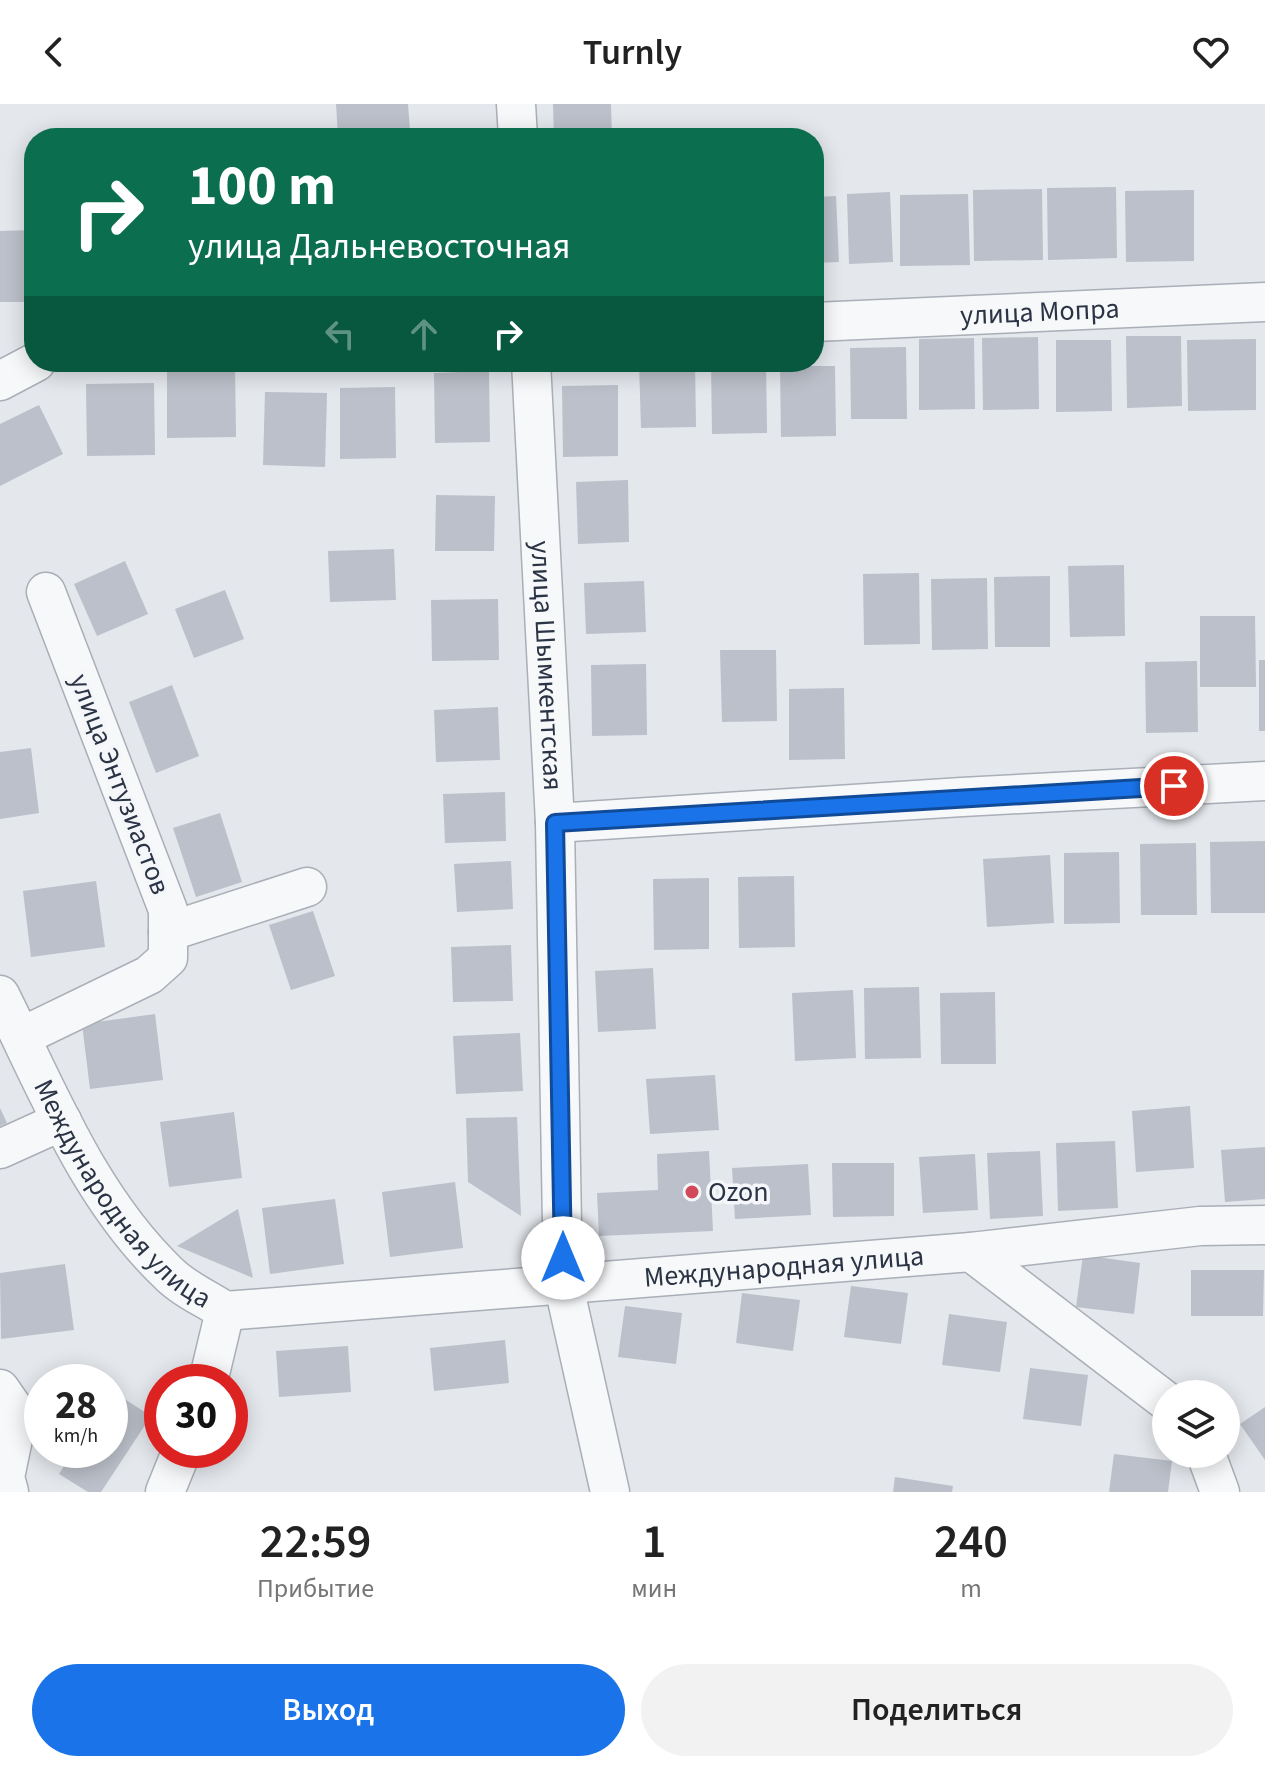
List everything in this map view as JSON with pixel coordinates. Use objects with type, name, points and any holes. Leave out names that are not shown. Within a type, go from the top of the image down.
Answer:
[{"type":"street","points":[[516,104],[517,128]]},
{"type":"street","name":"улица Мопра","points":[[824,322],[1265,302]]},
{"type":"street","points":[[0,381],[24,368]]},
{"type":"street","name":"улица Шымкентская","points":[[532,372],[555,823],[563,1282],[610,1492]]},
{"type":"street","name":"улица Энтузиастов","points":[[21,1037],[149,975],[168,958],[168,910],[46,592]]},
{"type":"street","points":[[555,823],[1265,781]]},
{"type":"street","points":[[168,932],[307,887]]},
{"type":"street","name":"Международная улица","points":[[0,995],[62,1121],[112,1208],[170,1275],[225,1311],[971,1252],[1200,1226],[1265,1225]]},
{"type":"street","points":[[0,1149],[62,1121]]},
{"type":"street","points":[[971,1252],[1152,1390]]},
{"type":"street","points":[[212,1364],[225,1311]]},
{"type":"street","points":[[0,1389],[18,1415],[5,1477],[9,1492]]},
{"type":"street","points":[[165,1492],[175,1468]]},
{"type":"street","points":[[1211,1468],[1220,1492]]},
{"type":"building","points":[[336,104],[408,104],[410,128],[338,128]]},
{"type":"building","points":[[553,104],[611,104],[612,128],[554,128]]},
{"type":"building","points":[[1116,187],[1117,258],[1048,260],[1047,188]]},
{"type":"building","points":[[1042,189],[1043,260],[974,261],[973,190]]},
{"type":"building","points":[[1194,190],[1194,261],[1126,262],[1125,191]]},
{"type":"building","points":[[890,192],[893,262],[849,264],[847,194]]},
{"type":"building","points":[[968,194],[970,265],[900,266],[900,195]]},
{"type":"building","points":[[836,196],[839,262],[824,263],[824,197]]},
{"type":"building","points":[[24,230],[24,302],[0,302],[0,231]]},
{"type":"building","points":[[1126,336],[1181,336],[1182,406],[1127,408]]},
{"type":"building","points":[[1038,337],[1039,409],[983,410],[982,338]]},
{"type":"building","points":[[974,338],[975,409],[919,410],[919,339]]},
{"type":"building","points":[[1256,339],[1256,410],[1188,411],[1187,340]]},
{"type":"building","points":[[1056,340],[1111,340],[1112,411],[1056,412]]},
{"type":"building","points":[[906,347],[907,419],[851,419],[850,348]]},
{"type":"building","points":[[824,366],[835,366],[836,436],[781,437],[780,372],[824,372]]},
{"type":"building","points":[[167,372],[235,372],[236,437],[167,438]]},
{"type":"building","points":[[489,372],[490,442],[435,443],[434,373]]},
{"type":"building","points":[[639,372],[695,372],[696,427],[641,428]]},
{"type":"building","points":[[711,372],[766,372],[767,433],[712,434]]},
{"type":"building","points":[[154,383],[155,455],[87,456],[86,384]]},
{"type":"building","points":[[618,385],[618,456],[563,457],[562,386]]},
{"type":"building","points":[[395,387],[396,458],[340,459],[340,388]]},
{"type":"building","points":[[265,392],[327,393],[325,467],[263,465]]},
{"type":"building","points":[[39,405],[63,454],[0,486],[0,424]]},
{"type":"building","points":[[628,480],[629,542],[578,544],[576,482]]},
{"type":"building","points":[[436,495],[495,496],[494,551],[435,551]]},
{"type":"building","points":[[394,549],[396,600],[330,602],[328,551]]},
{"type":"building","points":[[125,561],[148,614],[97,636],[74,584]]},
{"type":"building","points":[[1124,565],[1125,636],[1070,637],[1068,566]]},
{"type":"building","points":[[919,573],[920,644],[864,645],[863,574]]},
{"type":"building","points":[[1050,576],[1050,647],[995,647],[994,577]]},
{"type":"building","points":[[987,578],[988,649],[932,650],[931,579]]},
{"type":"building","points":[[644,581],[646,632],[586,634],[584,583]]},
{"type":"building","points":[[225,590],[244,639],[194,658],[175,609]]},
{"type":"building","points":[[498,599],[499,660],[432,661],[431,600]]},
{"type":"building","points":[[1200,616],[1255,616],[1256,687],[1200,687]]},
{"type":"building","points":[[720,650],[776,650],[777,721],[722,722]]},
{"type":"building","points":[[1259,660],[1265,660],[1265,731],[1259,731]]},
{"type":"building","points":[[1197,661],[1198,732],[1146,733],[1145,662]]},
{"type":"building","points":[[646,664],[647,735],[592,736],[591,665]]},
{"type":"building","points":[[172,685],[199,756],[156,773],[129,702]]},
{"type":"building","points":[[844,688],[845,759],[789,760],[789,689]]},
{"type":"building","points":[[498,707],[500,760],[436,762],[434,710]]},
{"type":"building","points":[[31,748],[39,813],[0,819],[0,752]]},
{"type":"building","points":[[505,792],[506,841],[445,843],[443,794]]},
{"type":"building","points":[[220,813],[242,882],[196,897],[173,828]]},
{"type":"building","points":[[1265,841],[1265,913],[1211,913],[1210,842]]},
{"type":"building","points":[[1196,843],[1197,915],[1141,915],[1140,844]]},
{"type":"building","points":[[1119,852],[1120,923],[1064,924],[1064,853]]},
{"type":"building","points":[[1050,855],[1054,923],[987,927],[983,859]]},
{"type":"building","points":[[511,861],[513,909],[457,912],[454,864]]},
{"type":"building","points":[[794,876],[795,947],[739,948],[738,877]]},
{"type":"building","points":[[709,878],[709,949],[654,950],[653,879]]},
{"type":"building","points":[[96,881],[105,947],[31,957],[23,891]]},
{"type":"building","points":[[313,911],[335,976],[291,990],[269,925]]},
{"type":"building","points":[[511,945],[513,1001],[453,1002],[451,947]]},
{"type":"building","points":[[653,968],[656,1029],[598,1032],[595,971]]},
{"type":"building","points":[[919,987],[921,1058],[865,1059],[864,988]]},
{"type":"building","points":[[853,990],[856,1058],[795,1061],[792,993]]},
{"type":"building","points":[[995,992],[996,1064],[941,1064],[940,993]]},
{"type":"building","points":[[155,1014],[163,1080],[90,1089],[82,1024]]},
{"type":"building","points":[[520,1033],[523,1091],[456,1094],[453,1036]]},
{"type":"building","points":[[715,1075],[719,1130],[650,1134],[646,1079]]},
{"type":"building","points":[[1190,1106],[1194,1168],[1136,1172],[1132,1111]]},
{"type":"building","points":[[0,1108],[7,1123],[0,1126]]},
{"type":"building","points":[[234,1112],[242,1178],[169,1187],[160,1122]]},
{"type":"building","points":[[517,1117],[521,1216],[468,1182],[466,1118]]},
{"type":"building","points":[[1115,1141],[1118,1208],[1058,1211],[1056,1143]]},
{"type":"building","points":[[1265,1147],[1265,1199],[1225,1202],[1221,1150]]},
{"type":"building","points":[[709,1151],[713,1231],[599,1236],[597,1193],[658,1190],[657,1154]]},
{"type":"building","points":[[1040,1151],[1043,1216],[990,1219],[987,1153]]},
{"type":"building","points":[[975,1154],[978,1210],[923,1213],[919,1157]]},
{"type":"building","points":[[832,1163],[894,1163],[894,1216],[833,1217]]},
{"type":"building","points":[[808,1164],[811,1215],[735,1219],[732,1168]]},
{"type":"building","points":[[455,1182],[463,1248],[390,1257],[382,1192]]},
{"type":"building","points":[[335,1199],[344,1264],[270,1274],[262,1208]]},
{"type":"building","points":[[238,1209],[253,1278],[177,1246]]},
{"type":"building","points":[[1083,1255],[1140,1263],[1134,1314],[1076,1307]]},
{"type":"building","points":[[65,1264],[74,1330],[1,1339],[0,1273]]},
{"type":"building","points":[[1191,1270],[1264,1270],[1263,1316],[1191,1316]]},
{"type":"building","points":[[851,1286],[908,1293],[901,1344],[844,1337]]},
{"type":"building","points":[[742,1293],[800,1300],[793,1351],[736,1343]]},
{"type":"building","points":[[625,1306],[682,1313],[676,1364],[618,1357]]},
{"type":"building","points":[[949,1314],[1007,1322],[1000,1372],[942,1365]]},
{"type":"building","points":[[505,1340],[509,1383],[434,1391],[430,1348]]},
{"type":"building","points":[[348,1346],[351,1392],[279,1397],[276,1351]]},
{"type":"building","points":[[1030,1368],[1088,1375],[1081,1426],[1023,1419]]},
{"type":"building","points":[[128,1401],[144,1412],[144,1427],[128,1451]]},
{"type":"building","points":[[1265,1407],[1265,1460],[1240,1424]]},
{"type":"building","points":[[1114,1454],[1152,1459],[1152,1468],[1171,1468],[1168,1492],[1109,1492]]},
{"type":"building","points":[[63,1468],[117,1468],[101,1492],[88,1492],[59,1474]]},
{"type":"building","points":[[895,1477],[953,1486],[952,1492],[893,1492]]},
{"type":"place","name":"Ozon","points":[[692,1192]]},
{"type":"route","points":[[563,1258],[555,823],[1174,786]]}]
